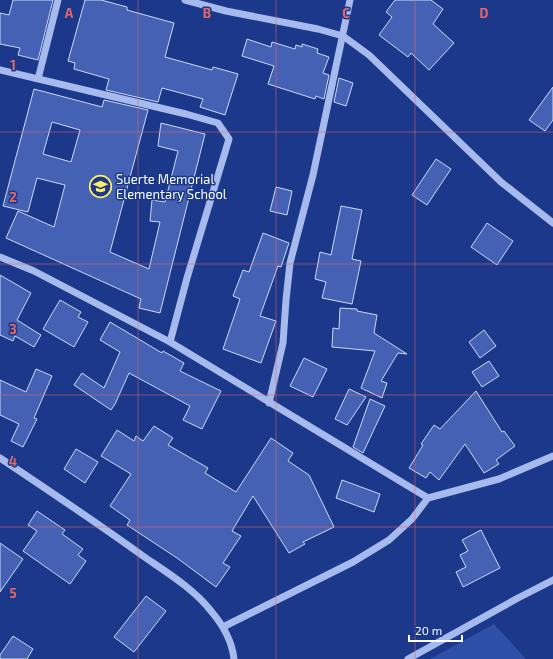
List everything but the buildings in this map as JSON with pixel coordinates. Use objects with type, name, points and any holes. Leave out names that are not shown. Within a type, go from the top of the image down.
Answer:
[{"type":"street","points":[[38,79],[58,0]]},
{"type":"street","points":[[185,0],[318,29],[343,36],[369,55],[501,182],[553,223]]},
{"type":"street","points":[[269,403],[283,343],[290,263],[313,175],[350,0]]},
{"type":"street","points":[[0,70],[178,112],[218,123],[229,139],[187,278],[170,342]]},
{"type":"street","points":[[0,257],[34,271],[170,342],[428,498]]},
{"type":"street","points":[[223,627],[353,562],[389,540],[412,519],[428,498],[499,479],[553,456]]},
{"type":"street","points":[[0,458],[85,514],[192,592],[210,610],[223,627],[233,649],[234,659]]},
{"type":"street","points":[[408,659],[553,580]]},
{"type":"shaded area","points":[[494,624],[526,659],[430,659]]},
{"type":"place","name":"Suerte Memorial Elementary School","points":[[101,186]]}]
